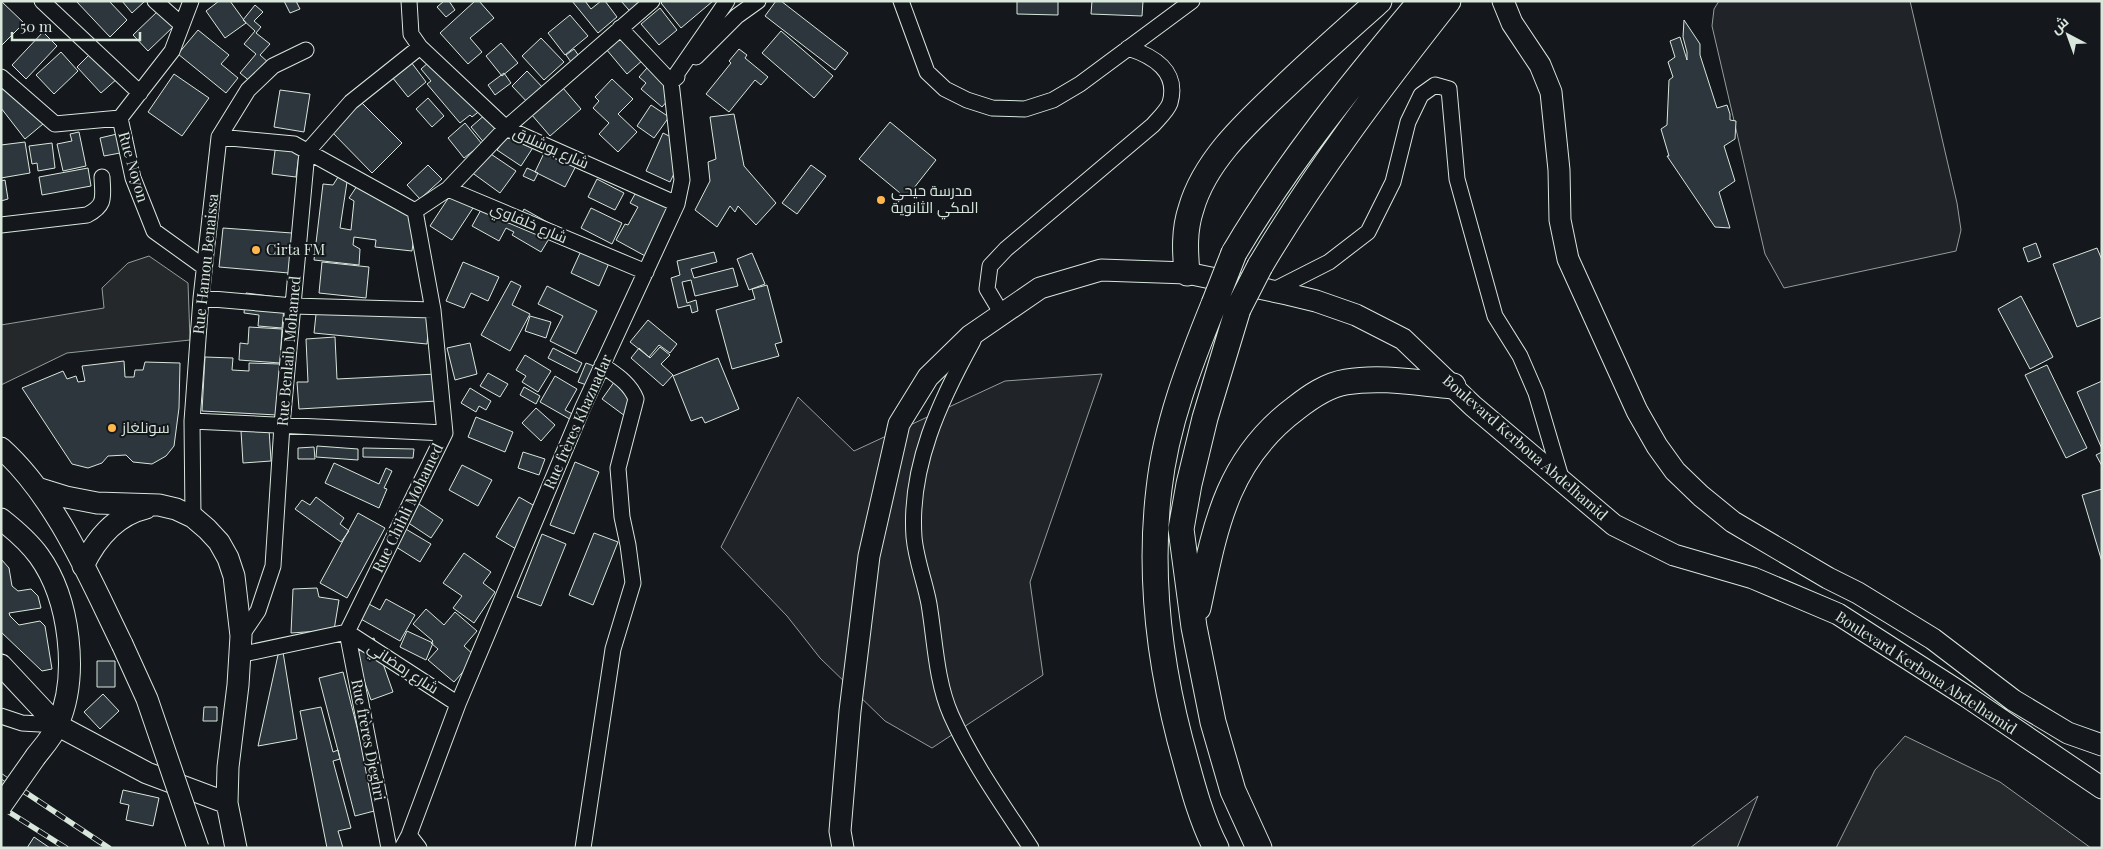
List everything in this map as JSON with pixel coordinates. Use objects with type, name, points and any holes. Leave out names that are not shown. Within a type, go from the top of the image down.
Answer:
[{"type":"highway","points":[[1186,273],[1184,242],[1191,208],[1202,182],[1224,149],[1251,119],[1313,59],[1379,1]]},
{"type":"highway","points":[[1258,848],[1233,791],[1215,731],[1194,627],[1181,529],[1188,484],[1205,418],[1234,253],[1257,214],[1295,161],[1367,66],[1421,1]]},
{"type":"highway","points":[[1216,848],[1209,834],[1189,775],[1170,700],[1160,644],[1156,582],[1156,535],[1159,488],[1169,436],[1188,369],[1226,306],[1260,266],[1286,221],[1373,97],[1448,1]]},
{"type":"highway","points":[[1194,627],[1215,529],[1235,478],[1251,451],[1281,419],[1314,394],[1345,382],[1383,380],[1453,386]]},
{"type":"main road","points":[[1503,1],[1512,23],[1540,65],[1551,92],[1559,170],[1560,220],[1568,259],[1637,411],[1657,446],[1675,471],[1701,496],[1733,522],[1828,578],[1858,593],[1933,639],[2013,700],[2068,733],[2102,745]]},
{"type":"main road","name":"Boulevard Kerboua Abdelhamid","points":[[843,848],[840,831],[850,712],[869,556],[899,424],[928,378],[970,336],[1040,288],[1100,270],[1186,273],[1272,290],[1316,301],[1356,315],[1403,339],[1473,406],[1614,525],[1666,550],[1753,578],[1838,614],[2102,788]]},
{"type":"main road","points":[[1,448],[37,488],[65,532],[122,644],[147,699],[198,848]]},
{"type":"main road","points":[[37,488],[66,497],[97,503],[159,504],[176,509],[193,517],[207,529],[219,542],[228,558],[234,576],[240,646],[238,685],[228,768],[227,803],[236,848]]},
{"type":"main road","points":[[83,566],[95,544],[112,525],[142,509],[159,504]]},
{"type":"main road","points":[[1,519],[22,536],[40,556],[54,581],[68,636],[69,659],[65,696],[57,725],[1,806]]},
{"type":"main road","points":[[1814,604],[1820,602],[1826,593],[1828,578]]},
{"type":"main road","points":[[1,665],[57,725],[147,773],[227,803]]},
{"type":"street","points":[[42,1],[140,93]]},
{"type":"street","points":[[156,1],[182,26]]},
{"type":"street","name":"Rue Noyon","points":[[191,1],[172,51],[120,118],[133,178],[154,231],[204,267]]},
{"type":"street","points":[[307,152],[351,102],[420,47],[411,34],[410,1]]},
{"type":"street","points":[[219,137],[294,144],[415,211],[448,189],[506,128],[652,1]]},
{"type":"street","points":[[671,82],[726,1]]},
{"type":"street","points":[[671,82],[737,16],[758,1]]},
{"type":"street","points":[[901,1],[927,72],[945,88],[966,100],[992,108],[1025,109],[1053,100],[1080,84],[1192,1]]},
{"type":"street","points":[[620,28],[671,82]]},
{"type":"street","name":"شارع بوشلاق","points":[[420,47],[506,128],[678,204]]},
{"type":"street","points":[[1002,314],[986,290],[990,266],[1006,249],[1154,125],[1170,104],[1171,83],[1162,65],[1144,53],[1128,48]]},
{"type":"street","name":"Rue Hamou Benaissa","points":[[193,517],[192,421],[201,298],[219,137],[248,90],[273,66],[306,50]]},
{"type":"street","points":[[1,77],[55,124],[120,118]]},
{"type":"street","name":"Rue frères Khaznadar","points":[[406,841],[458,704],[583,407],[678,204],[682,180],[671,82]]},
{"type":"street","points":[[1272,290],[1329,262],[1368,232],[1393,182],[1408,122],[1422,95],[1435,85],[1449,89],[1457,179],[1495,316],[1520,356],[1536,393],[1562,482]]},
{"type":"street","name":"Rue Benlaib Mohamed","points":[[240,646],[258,611],[273,566],[282,425],[307,152]]},
{"type":"street","points":[[1,225],[87,215],[99,209],[103,199],[102,177]]},
{"type":"street","name":"شارع خلفاوي","points":[[448,189],[646,272]]},
{"type":"street","name":"Rue Chihli Mohamed","points":[[348,632],[445,433],[433,310],[415,211]]},
{"type":"street","points":[[201,298],[293,306],[433,310]]},
{"type":"street","points":[[978,330],[951,380],[931,426],[917,477],[914,538],[929,601],[941,681],[950,714],[981,772],[1031,848]]},
{"type":"street","points":[[583,848],[613,649],[633,583],[622,517],[618,468],[636,399],[633,390],[626,382],[602,365]]},
{"type":"street","points":[[192,421],[445,433]]},
{"type":"street","points":[[240,646],[348,632]]},
{"type":"street","name":"شارع رمضاني","points":[[348,632],[458,704]]},
{"type":"street","name":"Rue frères Djeghri","points":[[348,632],[389,848]]},
{"type":"street","points":[[1,716],[22,723],[57,725]]},
{"type":"street","points":[[406,841],[419,848]]},
{"type":"shaded area","points":[[1719,1],[1910,1],[1957,203],[1961,230],[1956,251],[1784,288],[1765,254],[1712,26],[1714,9]]},
{"type":"shaded area","points":[[149,256],[188,283],[190,340],[67,353],[1,385],[1,325],[104,308],[102,288],[128,263]]},
{"type":"shaded area","points":[[1102,374],[1030,582],[1043,675],[932,748],[885,721],[820,658],[787,616],[721,547],[798,397],[854,451],[1005,381]]},
{"type":"shaded area","points":[[1905,736],[2000,782],[2091,848],[1836,848],[1875,770]]},
{"type":"shaded area","points":[[1758,796],[1737,848],[1690,848]]},
{"type":"building","points":[[1,1],[24,23],[2,45],[1,44]]},
{"type":"building","points":[[76,1],[109,1],[127,20],[110,37]]},
{"type":"building","points":[[122,1],[145,1],[132,13]]},
{"type":"building","points":[[219,1],[230,1],[246,23],[225,38],[206,11]]},
{"type":"building","points":[[284,1],[296,1],[300,9],[290,13]]},
{"type":"building","points":[[444,1],[449,1],[455,10],[446,17],[437,7]]},
{"type":"building","points":[[475,1],[479,1],[494,18],[470,38],[482,52],[468,64],[440,33]]},
{"type":"building","points":[[572,1],[585,1],[591,9],[601,1],[605,1],[617,17],[598,33]]},
{"type":"building","points":[[621,1],[653,1],[635,17]]},
{"type":"building","points":[[663,1],[713,1],[681,28],[661,3]]},
{"type":"building","points":[[776,1],[781,1],[848,53],[835,70],[765,16]]},
{"type":"building","points":[[1017,1],[1058,1],[1058,15],[1017,14]]},
{"type":"building","points":[[1092,1],[1143,1],[1142,16],[1091,14]]},
{"type":"building","points":[[255,5],[263,12],[254,21],[261,27],[256,33],[270,44],[260,55],[269,63],[252,83],[240,73],[256,54],[244,44],[255,31],[243,20]]},
{"type":"building","points":[[660,8],[677,30],[659,45],[641,24]]},
{"type":"building","points":[[159,10],[174,26],[148,51],[133,35]]},
{"type":"building","points":[[570,15],[588,36],[565,55],[548,33]]},
{"type":"building","points":[[1684,20],[1700,44],[1700,55],[1717,108],[1727,105],[1730,120],[1736,121],[1735,139],[1724,146],[1735,181],[1719,192],[1730,228],[1715,227],[1667,156],[1669,156],[1661,129],[1667,125],[1669,80],[1673,77],[1668,62],[1675,57],[1670,41],[1680,37],[1687,60],[1683,37]]},
{"type":"building","points":[[198,30],[229,55],[221,64],[238,78],[226,93],[178,54]]},
{"type":"building","points":[[781,31],[833,76],[814,98],[762,53]]},
{"type":"building","points":[[43,32],[57,46],[26,79],[12,65]]},
{"type":"building","points":[[624,34],[644,59],[627,74],[606,49]]},
{"type":"building","points":[[541,38],[564,62],[544,80],[522,56]]},
{"type":"building","points":[[501,43],[518,63],[502,76],[486,56]]},
{"type":"building","points":[[574,49],[579,56],[571,62],[566,55]]},
{"type":"building","points":[[739,49],[747,55],[745,58],[768,77],[761,85],[755,80],[729,112],[706,94],[731,63],[729,61]]},
{"type":"building","points":[[93,51],[118,78],[101,93],[77,67]]},
{"type":"building","points":[[61,52],[78,71],[54,94],[36,75]]},
{"type":"building","points":[[437,55],[482,109],[460,123],[427,84],[431,81],[421,69]]},
{"type":"building","points":[[411,62],[426,82],[408,97],[392,77]]},
{"type":"building","points":[[647,68],[675,92],[662,107],[641,89],[646,83],[639,77]]},
{"type":"building","points":[[527,71],[545,90],[530,105],[512,86]]},
{"type":"building","points":[[504,73],[511,83],[495,95],[488,85]]},
{"type":"building","points":[[174,74],[209,98],[182,136],[148,112]]},
{"type":"building","points":[[612,79],[633,99],[618,114],[637,132],[618,152],[599,134],[609,123],[593,108],[599,101],[595,97]]},
{"type":"building","points":[[1,81],[17,90],[43,124],[25,139],[1,108]]},
{"type":"building","points":[[563,88],[581,109],[550,136],[531,114]]},
{"type":"building","points":[[280,90],[310,94],[304,132],[274,127]]},
{"type":"building","points":[[428,98],[444,116],[432,127],[416,109]]},
{"type":"building","points":[[360,101],[402,143],[372,173],[330,130]]},
{"type":"building","points":[[651,105],[669,117],[654,138],[637,126]]},
{"type":"building","points":[[487,113],[502,132],[486,145],[471,127]]},
{"type":"building","points":[[734,114],[744,166],[776,203],[756,225],[738,206],[735,212],[730,206],[717,227],[695,210],[710,181],[708,162],[716,159],[710,117]]},
{"type":"building","points":[[890,122],[936,160],[906,198],[859,159]]},
{"type":"building","points":[[465,123],[482,144],[464,158],[448,138]]},
{"type":"building","points":[[511,131],[534,146],[521,166],[497,150]]},
{"type":"building","points":[[79,132],[86,166],[63,171],[57,144],[72,141],[70,134]]},
{"type":"building","points":[[663,133],[675,139],[684,153],[670,182],[646,171]]},
{"type":"building","points":[[117,134],[120,153],[104,156],[100,138]]},
{"type":"building","points":[[25,142],[30,173],[1,178],[1,145]]},
{"type":"building","points":[[52,143],[55,168],[38,171],[37,163],[32,164],[29,146]]},
{"type":"building","points":[[276,143],[300,146],[296,177],[272,174]]},
{"type":"building","points":[[482,148],[516,171],[500,193],[467,169]]},
{"type":"building","points":[[546,149],[577,164],[565,187],[535,172]]},
{"type":"building","points":[[428,165],[442,179],[420,199],[407,185]]},
{"type":"building","points":[[811,165],[826,176],[797,214],[782,203]]},
{"type":"building","points":[[88,168],[91,186],[42,195],[39,177]]},
{"type":"building","points":[[527,168],[538,173],[534,181],[523,176]]},
{"type":"building","points":[[338,177],[347,182],[340,228],[351,230],[354,201],[349,198],[359,183],[417,213],[412,251],[375,247],[376,240],[354,237],[353,245],[360,249],[359,265],[314,260],[323,184],[333,185]]},
{"type":"building","points":[[597,179],[624,193],[615,210],[588,197]]},
{"type":"building","points":[[5,180],[8,199],[1,201],[1,181]]},
{"type":"building","points":[[639,187],[675,207],[647,257],[616,240],[625,224],[628,225],[638,207],[630,203]]},
{"type":"building","points":[[453,191],[475,205],[452,240],[430,226]]},
{"type":"building","points":[[487,199],[520,217],[524,209],[556,227],[541,252],[512,235],[514,232],[506,228],[499,241],[472,226]]},
{"type":"building","points":[[591,208],[622,223],[612,244],[581,228]]},
{"type":"building","name":"Cirta FM","points":[[223,228],[292,233],[289,273],[219,267]]},
{"type":"building","points":[[585,242],[613,254],[599,286],[571,273]]},
{"type":"building","points":[[2036,243],[2041,257],[2028,262],[2023,248]]},
{"type":"building","points":[[2097,248],[2102,260],[2102,317],[2077,327],[2053,264]]},
{"type":"building","points":[[714,252],[717,262],[691,269],[694,278],[733,268],[738,286],[695,296],[691,280],[682,282],[687,303],[696,300],[698,311],[692,313],[690,305],[678,308],[671,278],[680,275],[677,261]]},
{"type":"building","points":[[752,253],[765,284],[749,290],[737,259]]},
{"type":"building","points":[[322,262],[369,267],[366,298],[319,293]]},
{"type":"building","points":[[463,262],[499,277],[488,301],[471,293],[464,308],[446,301]]},
{"type":"building","points":[[511,281],[521,286],[512,305],[530,314],[510,351],[481,335]]},
{"type":"building","points":[[767,285],[782,342],[775,344],[779,356],[732,369],[716,310],[755,299],[752,289]]},
{"type":"building","points":[[547,286],[597,311],[576,354],[550,341],[563,316],[538,304]]},
{"type":"building","points":[[246,293],[285,298],[282,328],[258,326],[259,315],[244,313]]},
{"type":"building","points":[[2021,296],[2053,357],[2030,369],[1998,309]]},
{"type":"building","points":[[317,305],[430,315],[427,344],[314,333]]},
{"type":"building","points":[[530,316],[551,322],[546,338],[525,331]]},
{"type":"building","points":[[648,320],[677,344],[670,353],[659,345],[649,357],[630,342]]},
{"type":"building","points":[[249,327],[282,329],[280,363],[239,360],[240,343],[248,344]]},
{"type":"building","points":[[335,337],[337,379],[436,374],[437,401],[299,409],[297,382],[308,382],[306,339]]},
{"type":"building","points":[[470,343],[477,374],[455,380],[447,348]]},
{"type":"building","points":[[660,347],[670,355],[661,364],[673,375],[663,386],[631,358],[639,348],[650,358]]},
{"type":"building","points":[[553,348],[582,363],[577,373],[548,358]]},
{"type":"building","points":[[525,355],[551,371],[538,392],[522,382],[526,376],[516,370]]},
{"type":"building","points":[[205,357],[233,358],[232,370],[249,371],[249,363],[280,364],[277,415],[202,411]]},
{"type":"building","points":[[718,358],[739,409],[705,423],[702,417],[691,421],[673,376]]},
{"type":"building","name":"سونلغاز","points":[[124,361],[125,377],[134,377],[135,370],[143,370],[145,362],[180,363],[179,408],[174,446],[166,456],[152,464],[133,462],[126,455],[108,456],[102,463],[88,468],[72,464],[22,388],[63,371],[67,379],[76,376],[78,382],[85,381],[82,366]]},
{"type":"building","points":[[586,363],[602,369],[595,388],[578,382]]},
{"type":"building","points":[[2047,365],[2087,448],[2066,458],[2025,375]]},
{"type":"building","points":[[488,373],[508,384],[500,397],[480,386]]},
{"type":"building","points":[[555,376],[577,389],[565,410],[578,417],[575,422],[540,402]]},
{"type":"building","points":[[617,378],[640,396],[625,416],[602,399]]},
{"type":"building","points":[[2102,381],[2102,449],[2077,392]]},
{"type":"building","points":[[524,387],[540,396],[536,404],[520,395]]},
{"type":"building","points":[[470,388],[491,401],[486,410],[479,406],[476,412],[461,403]]},
{"type":"building","points":[[536,408],[555,425],[541,441],[522,423]]},
{"type":"building","points":[[476,417],[513,432],[505,452],[468,437]]},
{"type":"building","points":[[269,429],[271,461],[243,463],[241,431]]},
{"type":"building","points":[[317,446],[358,449],[358,460],[316,457]]},
{"type":"building","points":[[314,447],[315,459],[298,459],[298,448]]},
{"type":"building","points":[[363,448],[414,449],[413,458],[363,457]]},
{"type":"building","points":[[523,452],[545,459],[539,475],[518,468]]},
{"type":"building","points":[[2102,452],[2102,466],[2096,455]]},
{"type":"building","points":[[575,462],[599,472],[574,534],[550,525]]},
{"type":"building","points":[[334,463],[379,484],[386,468],[392,471],[384,488],[387,489],[379,508],[325,483]]},
{"type":"building","points":[[462,465],[492,480],[478,506],[449,490]]},
{"type":"building","points":[[2102,489],[2102,562],[2082,495]]},
{"type":"building","points":[[316,497],[344,518],[340,524],[349,531],[341,542],[295,509],[302,500],[310,505]]},
{"type":"building","points":[[519,497],[540,509],[516,549],[496,537]]},
{"type":"building","points":[[410,498],[443,520],[431,538],[398,516]]},
{"type":"building","points":[[358,513],[385,528],[347,598],[320,583]]},
{"type":"building","points":[[404,528],[431,544],[420,562],[393,545]]},
{"type":"building","points":[[594,533],[618,542],[593,605],[569,595]]},
{"type":"building","points":[[542,534],[566,544],[541,606],[517,597]]},
{"type":"building","points":[[464,553],[491,572],[483,583],[495,592],[474,623],[453,608],[462,596],[443,583]]},
{"type":"building","points":[[1,559],[9,568],[12,586],[18,591],[31,589],[38,596],[41,608],[9,613],[19,625],[40,621],[45,626],[52,669],[42,671],[1,632]]},
{"type":"building","points":[[317,588],[319,597],[339,600],[334,630],[291,633],[293,589]]},
{"type":"building","points":[[386,599],[415,615],[400,641],[359,618],[367,603],[380,610]]},
{"type":"building","points":[[426,609],[444,625],[455,612],[477,631],[464,646],[476,657],[454,682],[428,660],[438,649],[431,643],[433,641],[413,624]]},
{"type":"building","points":[[407,631],[433,643],[426,660],[400,647]]},
{"type":"building","points":[[374,638],[393,692],[371,700],[352,646]]},
{"type":"building","points":[[283,652],[297,739],[258,746],[278,655]]},
{"type":"building","points":[[97,661],[115,661],[115,687],[97,687]]},
{"type":"building","points":[[343,672],[378,810],[355,816],[319,678]]},
{"type":"building","points":[[103,694],[119,711],[100,729],[84,712]]},
{"type":"building","points":[[204,707],[217,707],[217,721],[203,721]]},
{"type":"building","points":[[321,707],[333,752],[338,750],[340,759],[333,761],[351,828],[338,831],[343,848],[327,848],[300,711]]},
{"type":"building","points":[[123,790],[159,798],[153,826],[126,820],[129,805],[120,803]]},
{"type":"building","points":[[34,837],[50,848],[27,848]]},
{"type":"railway","points":[[1,776],[109,848]]},
{"type":"railway","points":[[1,807],[66,848]]},
{"type":"place","name":"مدرسة حيحي المكي الثانوية","points":[[881,200]]},
{"type":"place","name":"Cirta FM","points":[[256,250]]},
{"type":"place","name":"سونلغاز","points":[[112,428]]}]
